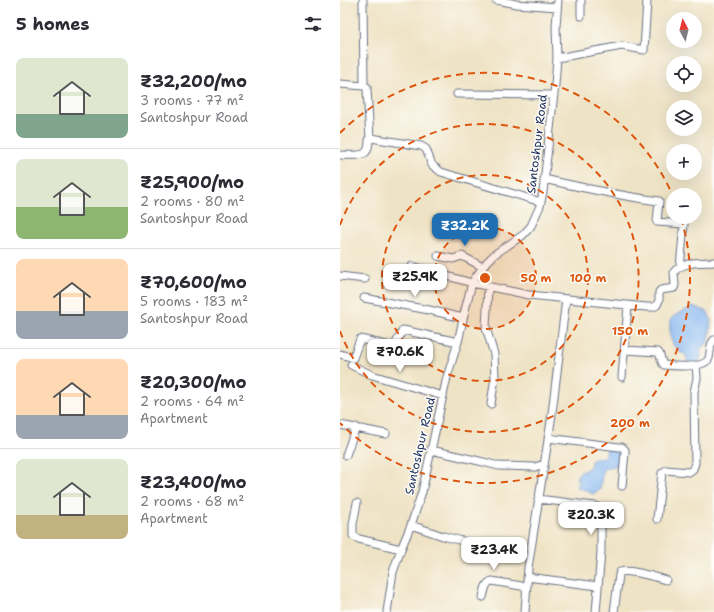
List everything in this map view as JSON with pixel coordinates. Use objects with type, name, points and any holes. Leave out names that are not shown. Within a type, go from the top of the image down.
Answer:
[{"type":"street","points":[[363,0],[364,86]]},
{"type":"street","points":[[496,0],[516,4],[558,4]]},
{"type":"street","points":[[580,0],[580,16]]},
{"type":"street","points":[[557,58],[622,46],[644,50],[647,0]]},
{"type":"street","name":"Santoshpur Road","points":[[387,612],[393,572],[422,492],[447,377],[458,342],[472,283],[483,267],[495,254],[523,235],[531,226],[541,202],[556,85],[556,26],[558,4]]},
{"type":"street","points":[[340,84],[364,86],[368,90],[370,138],[368,150],[365,153],[361,155],[340,155]]},
{"type":"street","points":[[456,94],[554,95]]},
{"type":"street","points":[[370,138],[421,146],[426,149],[432,165],[441,172],[541,202]]},
{"type":"street","points":[[544,179],[594,191],[659,201],[657,222],[684,224],[680,266]]},
{"type":"street","points":[[438,256],[453,259],[462,256],[483,267]]},
{"type":"street","points":[[412,266],[488,287],[529,295],[628,306],[653,307],[657,305],[659,300],[659,292],[661,290],[674,288],[674,272],[680,266],[694,263],[714,262]]},
{"type":"street","points":[[340,276],[365,280]]},
{"type":"street","points":[[488,287],[486,328],[494,354],[495,377],[490,404]]},
{"type":"street","points":[[364,298],[463,318]]},
{"type":"street","points":[[526,612],[529,560],[548,438],[566,299]]},
{"type":"street","points":[[622,377],[628,306]]},
{"type":"street","points":[[340,354],[353,358],[360,339],[394,347],[403,330],[458,342]]},
{"type":"street","points":[[625,350],[658,352],[661,356],[661,362],[664,365],[696,365],[704,363],[707,360],[709,357],[710,345],[714,340]]},
{"type":"street","points":[[351,365],[372,375],[443,396]]},
{"type":"street","points":[[657,519],[662,472],[666,470],[689,472],[695,467],[694,398],[697,378],[696,365]]},
{"type":"street","points":[[340,425],[386,434]]},
{"type":"street","points":[[346,455],[356,427]]},
{"type":"street","points":[[548,438],[624,448],[625,452],[622,486]]},
{"type":"street","points":[[430,450],[499,466],[535,467],[544,464]]},
{"type":"street","points":[[538,499],[595,506],[600,511],[601,552],[596,612]]},
{"type":"street","points":[[357,503],[353,524],[353,536],[359,539],[401,549]]},
{"type":"street","points":[[411,524],[443,536],[482,546]]},
{"type":"street","points":[[614,612],[620,572],[628,571],[647,574],[666,580]]},
{"type":"street","points":[[527,577],[598,586]]},
{"type":"street","points":[[483,597],[486,584],[492,580],[527,587]]},
{"type":"water","points":[[693,306],[708,312],[711,320],[709,342],[700,349],[700,361],[689,364],[686,355],[678,351],[673,344],[670,336],[670,321],[674,316]]},
{"type":"water","points":[[613,448],[622,453],[620,464],[603,469],[600,490],[592,494],[577,487],[579,481],[576,479],[578,474],[590,467],[591,461],[595,458],[604,457],[607,449]]}]
